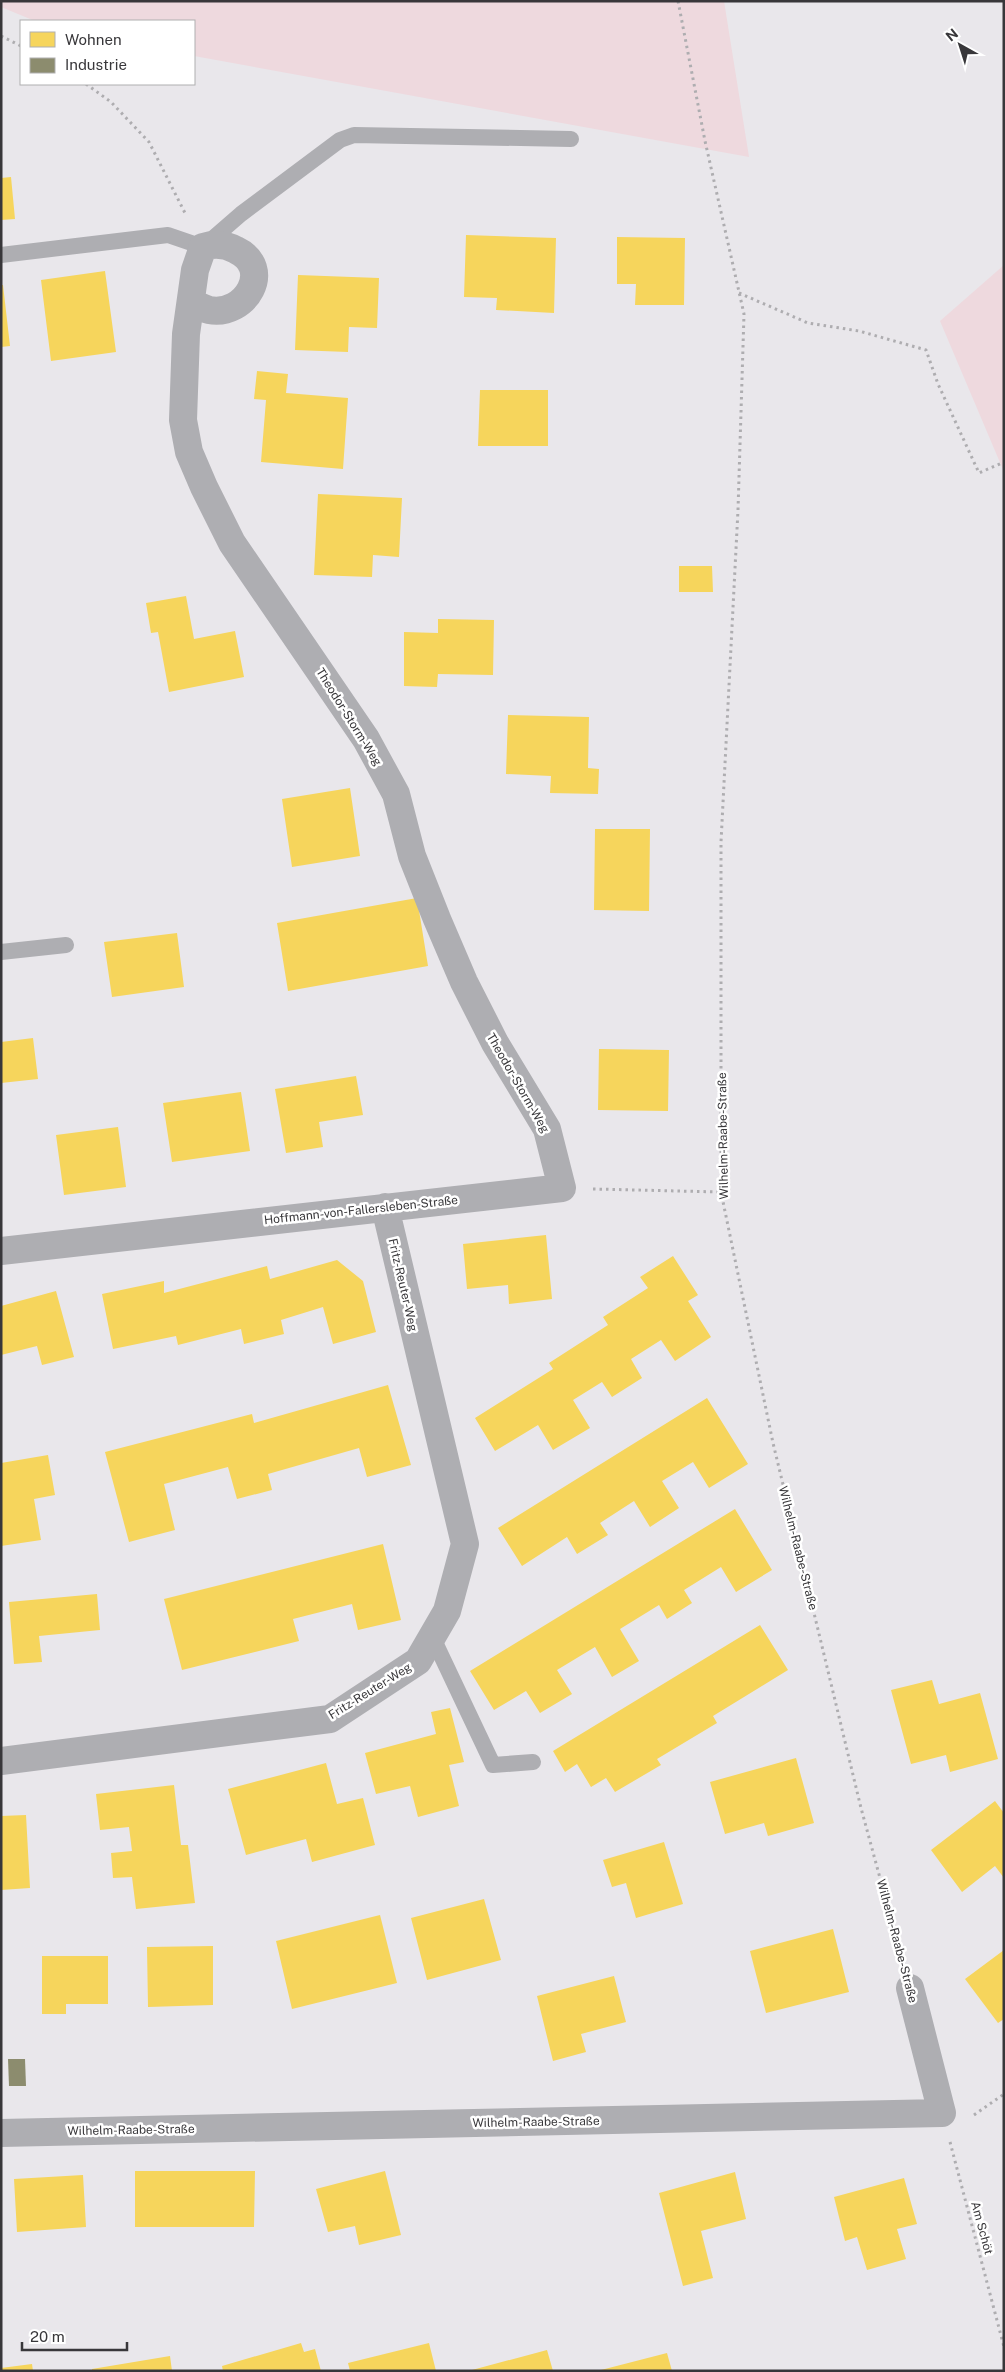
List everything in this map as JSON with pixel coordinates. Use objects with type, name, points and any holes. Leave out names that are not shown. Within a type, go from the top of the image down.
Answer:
[{"type":"street","points":[[191,303],[210,310],[232,308],[248,295],[254,281],[253,266],[245,254],[230,246],[214,243],[203,247]]},
{"type":"street","name":"Theodor-Storm-Weg","points":[[203,247],[194,270],[186,334],[183,420],[189,452],[232,543],[366,739],[396,794],[412,856],[437,919],[464,982],[495,1043],[547,1129],[562,1188]]},
{"type":"street","name":"Hoffmann-von-Fallersleben-Straße","points":[[1,1251],[562,1188]]},
{"type":"street","name":"Fritz-Reuter-Weg","points":[[1,1761],[330,1719],[418,1661],[447,1612],[464,1544],[385,1208]]},
{"type":"street","name":"Wilhelm-Raabe-Straße","points":[[1,2133],[942,2113],[910,1988]]},
{"type":"lane","points":[[1,255],[168,236],[203,247],[241,214],[340,140],[354,135],[571,139]]},
{"type":"lane","points":[[1,952],[66,945]]},
{"type":"lane","points":[[432,1636],[493,1765],[533,1762]]},
{"type":"path","name":"Wilhelm-Raabe-Straße","points":[[678,1],[705,141],[744,314],[738,510],[721,842],[721,1192],[775,1452],[861,1808],[910,1988]]},
{"type":"path","points":[[1,36],[20,46]]},
{"type":"path","points":[[87,85],[111,102],[149,142],[203,247]]},
{"type":"path","points":[[740,293],[808,323],[859,331],[926,350],[938,384],[979,473],[1004,462]]},
{"type":"path","points":[[562,1188],[721,1192]]},
{"type":"path","name":"Am Schöt","points":[[942,2113],[1004,2347]]},
{"type":"shaded area","points":[[1,1],[724,1],[749,157],[195,56],[195,20],[33,20],[1,7]]},
{"type":"shaded area","points":[[1004,265],[1004,472],[940,321]]},
{"type":"building: Wohnen","points":[[11,177],[15,219],[1,220],[1,178]]},
{"type":"building: Wohnen","points":[[466,235],[556,238],[554,313],[496,310],[497,298],[464,297]]},
{"type":"building: Wohnen","points":[[617,237],[685,238],[684,305],[635,305],[636,284],[617,284]]},
{"type":"building: Wohnen","points":[[105,271],[116,352],[51,361],[41,280]]},
{"type":"building: Wohnen","points":[[298,275],[379,278],[377,328],[349,327],[348,352],[295,350]]},
{"type":"building: Wohnen","points":[[1,285],[3,285],[10,346],[1,347]]},
{"type":"building: Wohnen","points":[[257,371],[288,374],[286,393],[348,398],[343,469],[261,462],[266,400],[254,399]]},
{"type":"building: Wohnen","points":[[480,390],[548,390],[548,446],[478,446]]},
{"type":"building: Wohnen","points":[[318,494],[402,498],[399,557],[373,555],[372,577],[314,575]]},
{"type":"building: Wohnen","points":[[679,566],[712,566],[713,592],[679,592]]},
{"type":"building: Wohnen","points":[[186,596],[194,639],[235,631],[244,677],[169,692],[158,632],[151,633],[146,603]]},
{"type":"building: Wohnen","points":[[438,619],[494,620],[493,675],[438,674],[437,687],[404,686],[404,632],[438,633]]},
{"type":"building: Wohnen","points":[[508,715],[589,717],[588,768],[599,769],[598,794],[550,793],[551,776],[506,774]]},
{"type":"building: Wohnen","points":[[350,788],[360,856],[292,867],[282,799]]},
{"type":"building: Wohnen","points":[[595,829],[650,829],[649,911],[594,910]]},
{"type":"building: Wohnen","points":[[417,898],[428,966],[288,991],[277,923]]},
{"type":"building: Wohnen","points":[[177,933],[184,987],[112,997],[104,942]]},
{"type":"building: Wohnen","points":[[33,1038],[38,1079],[1,1083],[1,1042]]},
{"type":"building: Wohnen","points":[[599,1049],[669,1050],[668,1111],[598,1110]]},
{"type":"building: Wohnen","points":[[356,1076],[363,1115],[319,1122],[323,1147],[286,1153],[275,1089]]},
{"type":"building: Wohnen","points":[[241,1092],[250,1151],[172,1162],[163,1103]]},
{"type":"building: Wohnen","points":[[118,1127],[126,1187],[64,1195],[56,1135]]},
{"type":"building: Wohnen","points":[[546,1235],[552,1299],[509,1304],[508,1285],[467,1289],[463,1244]]},
{"type":"building: Wohnen","points":[[673,1256],[698,1295],[688,1301],[711,1337],[675,1361],[661,1340],[631,1359],[642,1378],[612,1397],[602,1382],[573,1400],[590,1428],[553,1450],[538,1425],[495,1451],[475,1418],[553,1369],[549,1363],[608,1325],[603,1317],[648,1288],[640,1277]]},
{"type":"building: Wohnen","points":[[337,1260],[363,1281],[376,1332],[333,1344],[323,1307],[281,1320],[284,1334],[244,1344],[241,1329],[178,1345],[176,1336],[113,1349],[102,1294],[164,1281],[164,1293],[267,1266],[270,1279]]},
{"type":"building: Wohnen","points":[[56,1291],[74,1357],[42,1365],[37,1346],[1,1355],[1,1306]]},
{"type":"building: Wohnen","points":[[388,1385],[411,1465],[367,1477],[359,1448],[268,1474],[272,1490],[237,1499],[228,1467],[164,1484],[175,1530],[129,1542],[105,1452],[252,1414],[254,1423]]},
{"type":"building: Wohnen","points":[[707,1398],[748,1464],[709,1488],[693,1462],[662,1481],[679,1508],[650,1527],[634,1501],[600,1523],[608,1535],[577,1554],[567,1537],[522,1566],[498,1528]]},
{"type":"building: Wohnen","points":[[48,1455],[55,1495],[34,1499],[41,1540],[1,1546],[1,1463]]},
{"type":"building: Wohnen","points":[[735,1509],[772,1570],[736,1592],[721,1567],[684,1590],[692,1603],[667,1619],[659,1605],[620,1629],[639,1661],[612,1677],[595,1647],[557,1670],[572,1694],[540,1713],[526,1691],[494,1710],[470,1671]]},
{"type":"building: Wohnen","points":[[383,1544],[401,1620],[358,1630],[352,1604],[293,1619],[299,1641],[182,1670],[164,1599]]},
{"type":"building: Wohnen","points":[[97,1594],[100,1630],[39,1636],[42,1662],[14,1664],[9,1602]]},
{"type":"building: Wohnen","points":[[760,1625],[788,1670],[713,1716],[717,1723],[657,1759],[661,1765],[615,1792],[606,1778],[591,1787],[577,1764],[565,1772],[553,1751]]},
{"type":"building: Wohnen","points":[[932,1680],[939,1704],[980,1693],[998,1759],[950,1772],[946,1755],[911,1764],[891,1690]]},
{"type":"building: Wohnen","points":[[450,1708],[464,1762],[449,1765],[459,1806],[418,1817],[410,1786],[376,1794],[365,1753],[436,1734],[431,1712]]},
{"type":"building: Wohnen","points":[[796,1758],[814,1823],[768,1836],[764,1823],[725,1834],[710,1782]]},
{"type":"building: Wohnen","points":[[326,1763],[337,1804],[363,1798],[375,1845],[312,1862],[306,1839],[246,1855],[228,1789]]},
{"type":"building: Wohnen","points":[[174,1785],[181,1845],[188,1845],[195,1903],[136,1909],[132,1877],[113,1878],[111,1853],[132,1851],[129,1827],[100,1830],[96,1794]]},
{"type":"building: Wohnen","points":[[995,1801],[1004,1813],[1004,1878],[995,1866],[962,1892],[931,1850]]},
{"type":"building: Wohnen","points":[[26,1815],[30,1888],[1,1890],[1,1816]]},
{"type":"building: Wohnen","points":[[664,1842],[683,1904],[636,1918],[626,1883],[612,1887],[603,1860]]},
{"type":"building: Wohnen","points":[[484,1899],[501,1960],[427,1980],[411,1918]]},
{"type":"building: Wohnen","points":[[380,1915],[397,1983],[292,2009],[276,1941]]},
{"type":"building: Wohnen","points":[[833,1929],[849,1992],[766,2013],[750,1951]]},
{"type":"building: Wohnen","points":[[213,1946],[213,2005],[148,2007],[147,1947]]},
{"type":"building: Wohnen","points":[[1004,1950],[1004,2019],[998,2023],[965,1979]]},
{"type":"building: Wohnen","points":[[42,1956],[108,1956],[108,2004],[66,2004],[66,2014],[42,2014]]},
{"type":"building: Wohnen","points":[[614,1976],[626,2022],[581,2034],[586,2052],[553,2061],[537,1996]]},
{"type":"building: Wohnen","points":[[135,2171],[255,2171],[254,2227],[135,2227]]},
{"type":"building: Wohnen","points":[[385,2171],[401,2235],[359,2245],[355,2226],[328,2232],[316,2189]]},
{"type":"building: Wohnen","points":[[735,2172],[746,2219],[701,2231],[713,2278],[683,2286],[659,2193]]},
{"type":"building: Wohnen","points":[[83,2175],[86,2227],[17,2232],[14,2179]]},
{"type":"building: Wohnen","points":[[904,2178],[917,2224],[897,2229],[906,2259],[867,2270],[857,2237],[845,2241],[834,2197]]},
{"type":"building: Wohnen","points":[[301,2343],[304,2352],[315,2349],[321,2371],[223,2371],[222,2366]]},
{"type":"building: Wohnen","points":[[429,2343],[436,2371],[350,2371],[348,2363]]},
{"type":"building: Wohnen","points":[[547,2350],[553,2371],[472,2371],[472,2370]]},
{"type":"building: Wohnen","points":[[667,2353],[672,2371],[601,2371],[601,2370]]},
{"type":"building: Wohnen","points":[[170,2356],[172,2371],[92,2371],[92,2369]]},
{"type":"building: Wohnen","points":[[32,2364],[33,2371],[1,2371],[1,2368]]},
{"type":"building: Industrie","points":[[8,2059],[25,2059],[26,2086],[9,2086]]}]
